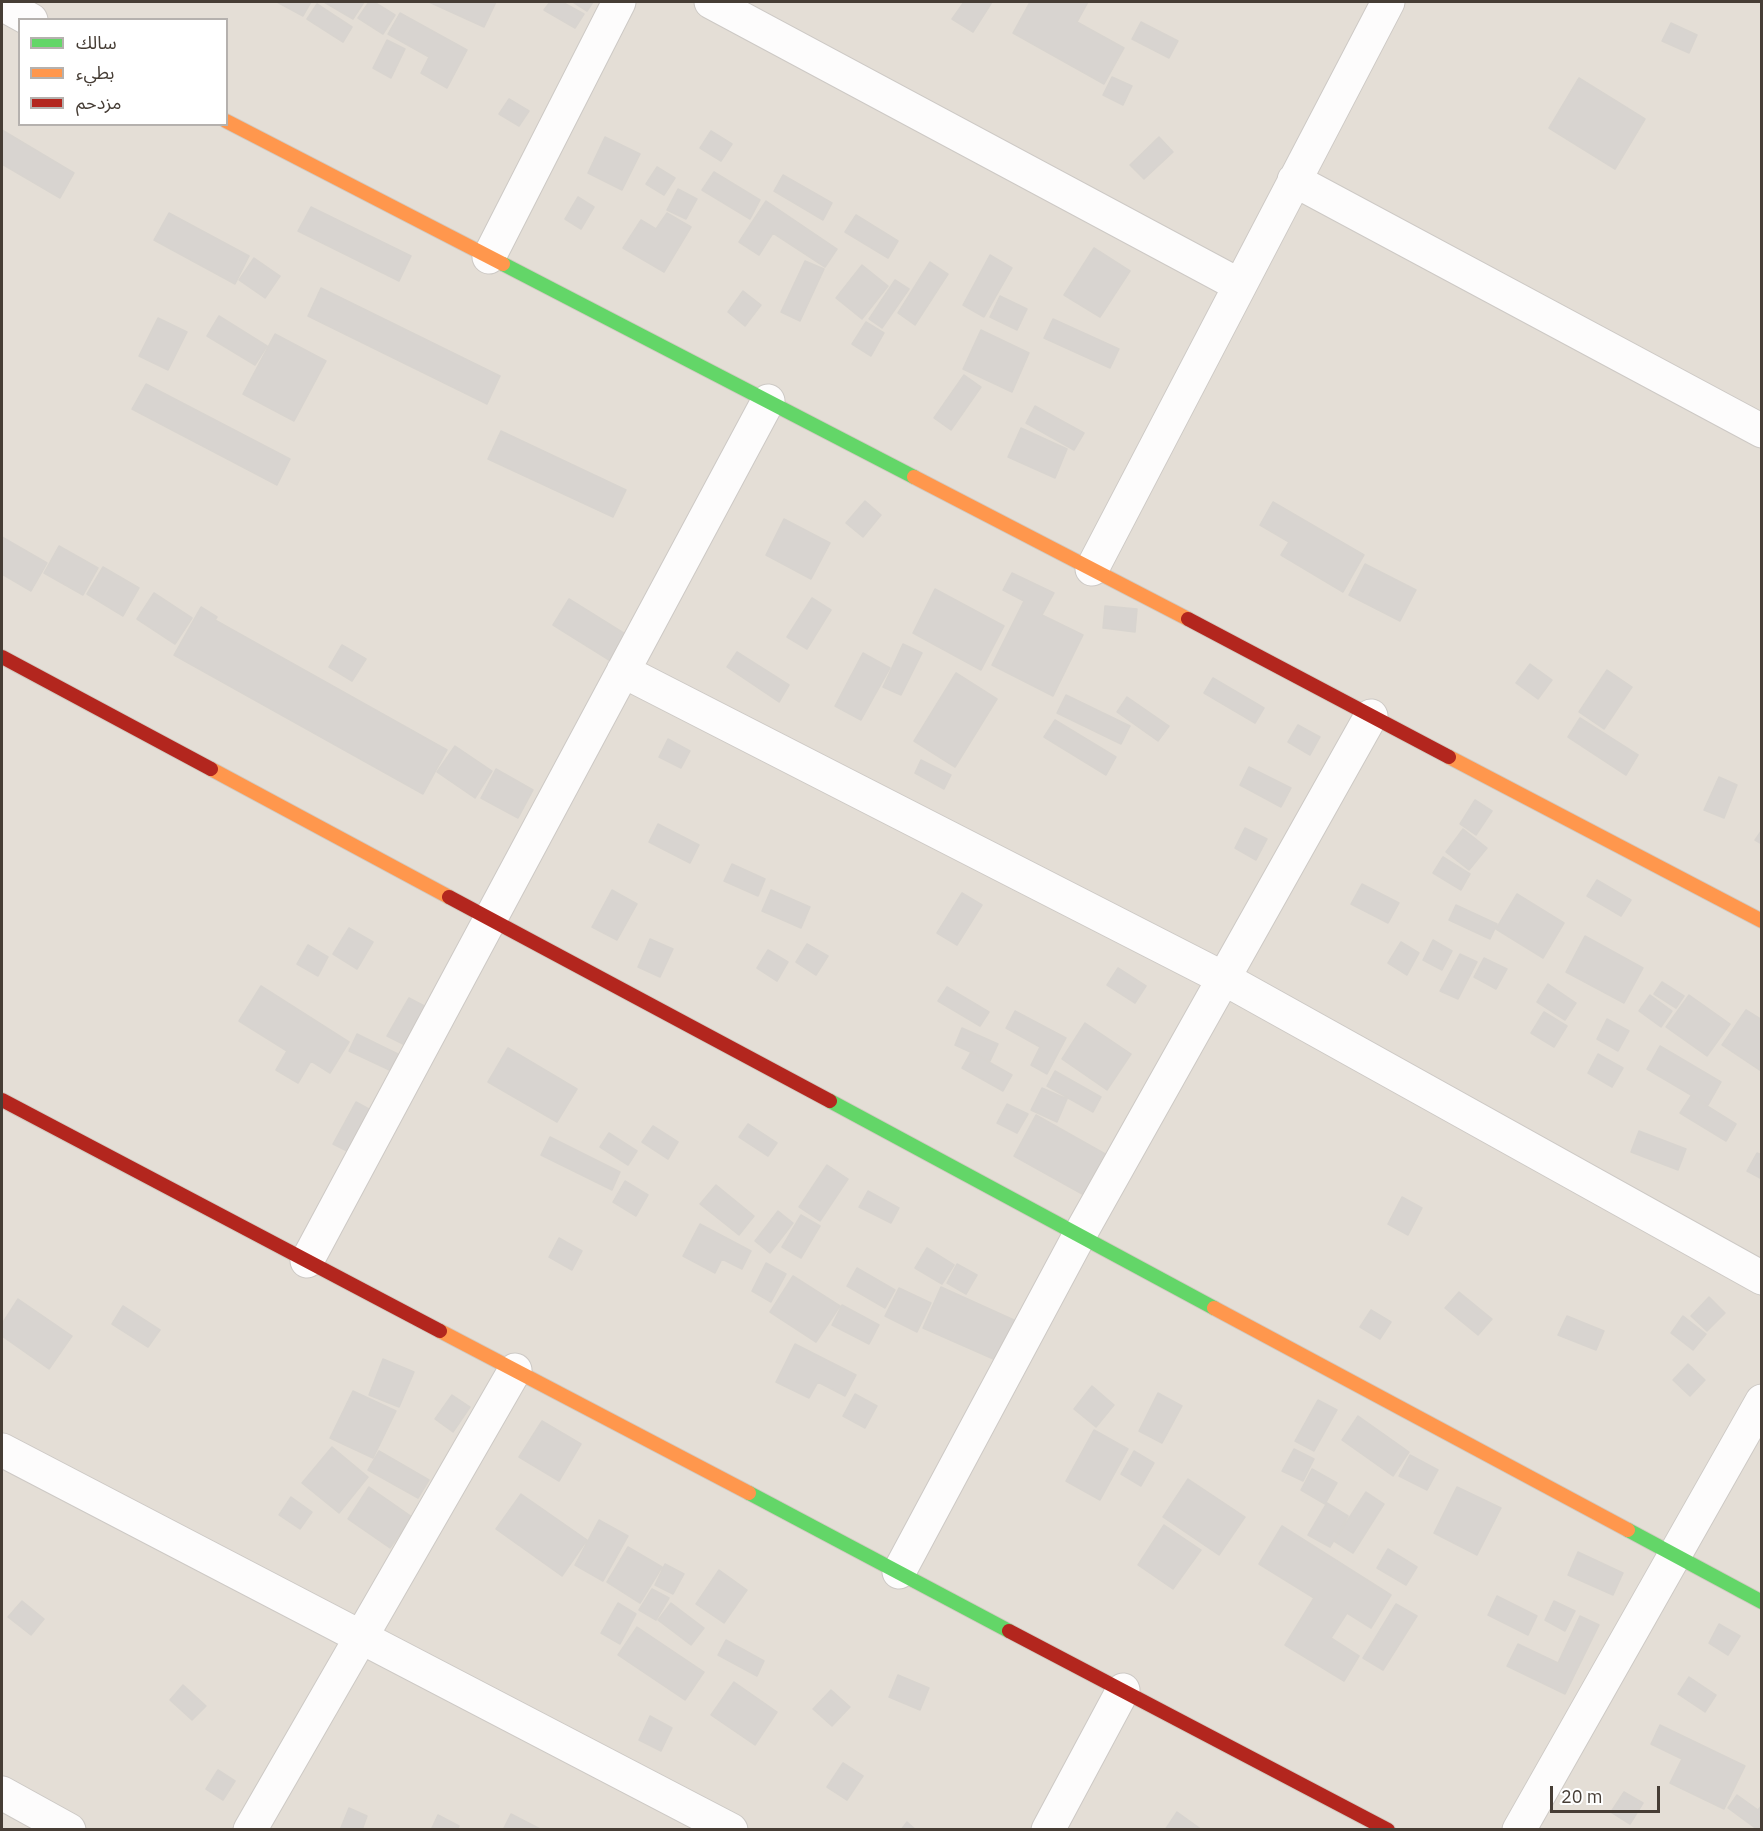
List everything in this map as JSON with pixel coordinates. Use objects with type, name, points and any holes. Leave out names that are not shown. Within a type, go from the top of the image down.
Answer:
[{"type":"street","points":[[489,257],[619,2]]},
{"type":"street","points":[[711,2],[1239,285]]},
{"type":"street","points":[[1092,569],[1383,3]]},
{"type":"street","points":[[2,4],[27,18]]},
{"type":"street","points":[[228,122],[1092,569],[1761,921]]},
{"type":"street","points":[[1294,180],[1761,431]]},
{"type":"street","points":[[307,1260],[768,402]]},
{"type":"street","points":[[2,657],[1761,1602]]},
{"type":"street","points":[[623,671],[1223,978],[1761,1278]]},
{"type":"street","points":[[899,1572],[1079,1236],[1371,716]]},
{"type":"street","points":[[3,1103],[307,1260],[1388,1830]]},
{"type":"street","points":[[250,1830],[514,1370]]},
{"type":"street","points":[[1520,1830],[1761,1401]]},
{"type":"street","points":[[2,1450],[731,1830]]},
{"type":"street","points":[[1048,1830],[1124,1690]]},
{"type":"street","points":[[2,1794],[69,1830]]},
{"type":"shaded area","points":[[2,2],[1761,2],[1761,1829],[2,1829]]},
{"type":"building","points":[[277,2],[311,2],[303,16]]},
{"type":"building","points":[[324,2],[364,2],[353,19]]},
{"type":"building","points":[[369,2],[374,2],[395,15],[383,34],[358,18]]},
{"type":"building","points":[[429,2],[496,2],[484,27]]},
{"type":"building","points":[[550,2],[562,2],[584,14],[575,28],[544,10]]},
{"type":"building","points":[[573,2],[593,2],[587,11]]},
{"type":"building","points":[[964,2],[992,2],[973,32],[952,19]]},
{"type":"building","points":[[1030,2],[1088,2],[1077,22],[1124,48],[1104,84],[1013,33]]},
{"type":"building","points":[[317,4],[352,27],[343,42],[307,19]]},
{"type":"building","points":[[400,13],[467,50],[447,88],[421,73],[429,57],[388,34]]},
{"type":"building","points":[[1141,22],[1178,41],[1169,58],[1132,39]]},
{"type":"building","points":[[1671,23],[1697,35],[1689,53],[1662,41]]},
{"type":"building","points":[[387,40],[405,49],[391,78],[373,68]]},
{"type":"building","points":[[1112,77],[1132,86],[1123,105],[1103,95]]},
{"type":"building","points":[[1579,78],[1645,119],[1615,169],[1549,128]]},
{"type":"building","points":[[509,99],[529,111],[519,126],[499,114]]},
{"type":"building","points":[[2,130],[74,173],[60,198],[2,164]]},
{"type":"building","points":[[711,131],[732,144],[721,161],[700,148]]},
{"type":"building","points":[[605,137],[640,154],[622,190],[588,173]]},
{"type":"building","points":[[1159,137],[1173,152],[1144,179],[1130,165]]},
{"type":"building","points":[[657,167],[675,178],[664,195],[646,184]]},
{"type":"building","points":[[714,172],[760,200],[750,219],[702,190]]},
{"type":"building","points":[[783,175],[832,203],[823,220],[774,191]]},
{"type":"building","points":[[678,189],[697,199],[686,219],[667,210]]},
{"type":"building","points":[[578,197],[594,207],[581,229],[565,219]]},
{"type":"building","points":[[766,201],[837,249],[825,267],[773,233],[759,255],[739,242]]},
{"type":"building","points":[[311,207],[411,256],[399,281],[298,231]]},
{"type":"building","points":[[169,213],[249,256],[235,284],[154,240]]},
{"type":"building","points":[[667,213],[691,227],[664,272],[623,248],[641,220],[656,229]]},
{"type":"building","points":[[856,215],[898,241],[888,258],[845,232]]},
{"type":"building","points":[[1094,248],[1130,271],[1100,317],[1064,295]]},
{"type":"building","points":[[990,255],[1012,268],[984,317],[963,305]]},
{"type":"building","points":[[254,258],[280,276],[265,298],[239,280]]},
{"type":"building","points":[[805,261],[824,269],[800,321],[781,312]]},
{"type":"building","points":[[930,262],[948,274],[915,325],[898,313]]},
{"type":"building","points":[[862,265],[888,286],[862,319],[836,298]]},
{"type":"building","points":[[895,280],[909,289],[882,328],[869,319]]},
{"type":"building","points":[[321,288],[500,376],[487,404],[308,316]]},
{"type":"building","points":[[743,291],[761,305],[745,326],[728,312]]},
{"type":"building","points":[[1000,296],[1027,309],[1017,330],[990,317]]},
{"type":"building","points":[[219,316],[267,346],[255,365],[207,336]]},
{"type":"building","points":[[158,318],[187,332],[168,370],[139,356]]},
{"type":"building","points":[[1053,319],[1119,349],[1110,368],[1044,338]]},
{"type":"building","points":[[866,322],[884,333],[871,356],[852,344]]},
{"type":"building","points":[[981,330],[1029,353],[1012,392],[963,369]]},
{"type":"building","points":[[275,334],[326,361],[294,421],[243,394]]},
{"type":"building","points":[[964,375],[981,387],[951,430],[934,418]]},
{"type":"building","points":[[146,384],[290,459],[277,485],[132,409]]},
{"type":"building","points":[[1035,406],[1084,433],[1074,450],[1026,423]]},
{"type":"building","points":[[1021,428],[1067,449],[1055,478],[1008,457]]},
{"type":"building","points":[[501,431],[626,490],[613,517],[488,459]]},
{"type":"building","points":[[865,501],[881,515],[863,537],[846,523]]},
{"type":"building","points":[[1273,502],[1364,555],[1343,592],[1281,555],[1289,542],[1260,525]]},
{"type":"building","points":[[784,519],[830,543],[811,579],[766,555]]},
{"type":"building","points":[[2,537],[47,563],[31,591],[2,574]]},
{"type":"building","points":[[59,546],[98,568],[83,595],[44,573]]},
{"type":"building","points":[[1365,564],[1416,590],[1400,621],[1349,595]]},
{"type":"building","points":[[103,567],[139,588],[123,616],[87,594]]},
{"type":"building","points":[[1012,573],[1054,593],[1042,615],[1083,635],[1053,696],[992,665],[1024,601],[1003,590]]},
{"type":"building","points":[[935,589],[1004,626],[981,670],[913,633]]},
{"type":"building","points":[[154,593],[192,618],[175,644],[137,619]]},
{"type":"building","points":[[812,598],[831,610],[807,649],[787,637]]},
{"type":"building","points":[[569,599],[630,637],[614,663],[553,625]]},
{"type":"building","points":[[1105,606],[1137,609],[1135,632],[1103,628]]},
{"type":"building","points":[[201,607],[217,617],[215,620],[447,750],[423,794],[174,655]]},
{"type":"building","points":[[903,644],[922,653],[901,695],[883,687]]},
{"type":"building","points":[[342,645],[366,659],[352,681],[329,667]]},
{"type":"building","points":[[737,652],[789,685],[779,702],[727,667]]},
{"type":"building","points":[[863,653],[890,668],[861,720],[835,706]]},
{"type":"building","points":[[1530,664],[1552,680],[1538,699],[1516,683]]},
{"type":"building","points":[[1607,670],[1632,687],[1604,729],[1579,712]]},
{"type":"building","points":[[956,673],[997,699],[955,767],[914,741]]},
{"type":"building","points":[[1213,678],[1264,708],[1255,723],[1204,693]]},
{"type":"building","points":[[1066,695],[1130,726],[1121,744],[1057,713]]},
{"type":"building","points":[[1127,697],[1169,726],[1158,741],[1117,712]]},
{"type":"building","points":[[1580,718],[1638,755],[1626,775],[1568,737]]},
{"type":"building","points":[[1055,720],[1116,757],[1106,775],[1044,737]]},
{"type":"building","points":[[1298,725],[1320,737],[1310,755],[1288,742]]},
{"type":"building","points":[[668,739],[690,751],[681,768],[659,757]]},
{"type":"building","points":[[455,746],[492,771],[475,798],[437,772]]},
{"type":"building","points":[[921,760],[951,775],[944,789],[915,773]]},
{"type":"building","points":[[1249,767],[1291,788],[1281,807],[1240,785]]},
{"type":"building","points":[[496,769],[533,790],[518,818],[481,798]]},
{"type":"building","points":[[1719,777],[1737,785],[1724,818],[1704,810]]},
{"type":"building","points":[[1475,800],[1492,811],[1476,835],[1460,824]]},
{"type":"building","points":[[658,824],[699,845],[690,863],[649,842]]},
{"type":"building","points":[[1245,828],[1267,839],[1256,860],[1235,848]]},
{"type":"building","points":[[1463,829],[1487,848],[1469,870],[1446,852]]},
{"type":"building","points":[[1762,830],[1762,844],[1755,840]]},
{"type":"building","points":[[1443,857],[1470,874],[1461,890],[1433,873]]},
{"type":"building","points":[[732,864],[765,879],[758,896],[724,881]]},
{"type":"building","points":[[1597,880],[1631,900],[1621,916],[1587,896]]},
{"type":"building","points":[[1362,884],[1399,903],[1388,923],[1351,904]]},
{"type":"building","points":[[612,890],[637,904],[617,940],[592,927]]},
{"type":"building","points":[[771,890],[810,907],[801,928],[762,911]]},
{"type":"building","points":[[962,893],[982,905],[957,945],[937,933]]},
{"type":"building","points":[[1517,894],[1564,923],[1543,958],[1496,929]]},
{"type":"building","points":[[1456,905],[1497,924],[1490,939],[1449,920]]},
{"type":"building","points":[[349,928],[373,942],[357,969],[333,954]]},
{"type":"building","points":[[1585,936],[1643,968],[1624,1003],[1566,972]]},
{"type":"building","points":[[650,939],[673,949],[660,977],[638,967]]},
{"type":"building","points":[[1433,940],[1452,951],[1442,970],[1423,960]]},
{"type":"building","points":[[1401,942],[1419,953],[1407,975],[1388,963]]},
{"type":"building","points":[[807,944],[828,956],[816,975],[796,962]]},
{"type":"building","points":[[308,945],[328,957],[318,976],[297,964]]},
{"type":"building","points":[[768,950],[788,962],[777,981],[757,968]]},
{"type":"building","points":[[1460,954],[1477,962],[1458,999],[1440,991]]},
{"type":"building","points":[[1484,958],[1507,969],[1496,989],[1474,977]]},
{"type":"building","points":[[1118,968],[1146,986],[1135,1003],[1107,985]]},
{"type":"building","points":[[1662,982],[1684,996],[1676,1008],[1654,994]]},
{"type":"building","points":[[1548,984],[1576,1003],[1565,1020],[1537,1002]]},
{"type":"building","points":[[261,986],[349,1042],[330,1073],[311,1061],[298,1083],[276,1070],[287,1051],[239,1021]]},
{"type":"building","points":[[947,987],[989,1012],[980,1026],[938,1001]]},
{"type":"building","points":[[1650,995],[1672,1011],[1661,1027],[1639,1011]]},
{"type":"building","points":[[1689,995],[1730,1024],[1707,1056],[1666,1027]]},
{"type":"building","points":[[409,998],[430,1009],[409,1047],[387,1036]]},
{"type":"building","points":[[1746,1010],[1762,1020],[1761,1071],[1722,1045]]},
{"type":"building","points":[[1015,1011],[1066,1038],[1047,1074],[1031,1065],[1040,1047],[1006,1028]]},
{"type":"building","points":[[1544,1012],[1567,1026],[1554,1047],[1531,1033]]},
{"type":"building","points":[[1607,1019],[1629,1031],[1618,1051],[1597,1039]]},
{"type":"building","points":[[1085,1023],[1131,1054],[1107,1090],[1062,1059]]},
{"type":"building","points":[[962,1028],[998,1044],[990,1061],[955,1045]]},
{"type":"building","points":[[357,1034],[406,1058],[398,1074],[349,1051]]},
{"type":"building","points":[[1660,1046],[1721,1082],[1708,1105],[1647,1069]]},
{"type":"building","points":[[508,1048],[577,1089],[557,1122],[488,1082]]},
{"type":"building","points":[[971,1052],[1012,1075],[1003,1091],[962,1068]]},
{"type":"building","points":[[1598,1054],[1623,1068],[1612,1087],[1588,1073]]},
{"type":"building","points":[[1055,1071],[1101,1097],[1093,1112],[1047,1086]]},
{"type":"building","points":[[1042,1088],[1067,1099],[1057,1122],[1031,1110]]},
{"type":"building","points":[[1691,1096],[1736,1124],[1726,1141],[1680,1113]]},
{"type":"building","points":[[356,1102],[378,1114],[355,1155],[333,1144]]},
{"type":"building","points":[[1007,1104],[1028,1114],[1017,1133],[997,1123]]},
{"type":"building","points":[[1036,1115],[1107,1155],[1084,1195],[1014,1156]]},
{"type":"building","points":[[748,1124],[777,1143],[768,1156],[739,1137]]},
{"type":"building","points":[[653,1126],[678,1142],[668,1159],[642,1142]]},
{"type":"building","points":[[1639,1131],[1686,1149],[1678,1170],[1631,1152]]},
{"type":"building","points":[[609,1133],[637,1151],[628,1165],[600,1147]]},
{"type":"building","points":[[550,1137],[620,1172],[612,1190],[541,1155]]},
{"type":"building","points":[[1757,1153],[1762,1155],[1762,1179],[1747,1171]]},
{"type":"building","points":[[827,1165],[848,1179],[820,1221],[799,1207]]},
{"type":"building","points":[[625,1181],[648,1195],[636,1216],[613,1202]]},
{"type":"building","points":[[716,1185],[754,1216],[739,1235],[700,1204]]},
{"type":"building","points":[[868,1191],[899,1208],[891,1223],[859,1207]]},
{"type":"building","points":[[1402,1197],[1422,1208],[1408,1235],[1388,1224]]},
{"type":"building","points":[[778,1211],[793,1223],[770,1253],[755,1241]]},
{"type":"building","points":[[801,1215],[820,1226],[801,1258],[782,1247]]},
{"type":"building","points":[[700,1224],[751,1251],[742,1269],[722,1259],[715,1273],[683,1256]]},
{"type":"building","points":[[559,1238],[582,1251],[572,1270],[549,1257]]},
{"type":"building","points":[[927,1248],[954,1265],[942,1284],[915,1268]]},
{"type":"building","points":[[766,1263],[786,1274],[771,1302],[752,1291]]},
{"type":"building","points":[[957,1264],[977,1275],[966,1294],[947,1283]]},
{"type":"building","points":[[857,1268],[895,1290],[885,1308],[847,1286]]},
{"type":"building","points":[[793,1276],[840,1306],[816,1342],[770,1312]]},
{"type":"building","points":[[941,1287],[1025,1325],[1007,1365],[923,1328]]},
{"type":"building","points":[[899,1288],[931,1303],[917,1332],[885,1316]]},
{"type":"building","points":[[1459,1292],[1492,1319],[1478,1335],[1445,1308]]},
{"type":"building","points":[[1709,1297],[1725,1313],[1707,1331],[1691,1316]]},
{"type":"building","points":[[18,1299],[72,1336],[49,1369],[2,1336],[2,1324]]},
{"type":"building","points":[[842,1305],[879,1325],[869,1344],[832,1325]]},
{"type":"building","points":[[123,1306],[160,1330],[148,1347],[112,1324]]},
{"type":"building","points":[[1371,1310],[1391,1322],[1380,1339],[1360,1327]]},
{"type":"building","points":[[1567,1316],[1604,1331],[1596,1350],[1558,1335]]},
{"type":"building","points":[[1683,1316],[1706,1334],[1693,1350],[1671,1333]]},
{"type":"building","points":[[795,1344],[856,1375],[845,1396],[818,1382],[809,1398],[776,1382]]},
{"type":"building","points":[[383,1359],[414,1372],[399,1407],[369,1395]]},
{"type":"building","points":[[1688,1364],[1705,1380],[1690,1396],[1673,1380]]},
{"type":"building","points":[[1092,1386],[1114,1405],[1096,1427],[1074,1409]]},
{"type":"building","points":[[353,1391],[396,1411],[373,1458],[330,1438]]},
{"type":"building","points":[[1158,1393],[1182,1406],[1162,1443],[1139,1431]]},
{"type":"building","points":[[855,1394],[877,1406],[865,1428],[843,1416]]},
{"type":"building","points":[[452,1395],[470,1407],[453,1432],[435,1419]]},
{"type":"building","points":[[1318,1400],[1337,1410],[1314,1451],[1295,1441]]},
{"type":"building","points":[[1358,1416],[1409,1452],[1393,1476],[1342,1440]]},
{"type":"building","points":[[542,1421],[581,1444],[559,1481],[519,1457]]},
{"type":"building","points":[[1094,1430],[1128,1449],[1100,1500],[1066,1481]]},
{"type":"building","points":[[332,1447],[368,1477],[339,1513],[302,1483]]},
{"type":"building","points":[[1294,1449],[1314,1459],[1303,1481],[1282,1471]]},
{"type":"building","points":[[379,1451],[429,1480],[418,1498],[368,1470]]},
{"type":"building","points":[[1134,1451],[1154,1463],[1141,1486],[1121,1474]]},
{"type":"building","points":[[1410,1455],[1438,1470],[1427,1490],[1399,1476]]},
{"type":"building","points":[[1312,1469],[1337,1483],[1325,1504],[1301,1490]]},
{"type":"building","points":[[1188,1479],[1245,1517],[1219,1555],[1163,1517]]},
{"type":"building","points":[[369,1487],[412,1517],[390,1548],[348,1519]]},
{"type":"building","points":[[1457,1487],[1501,1508],[1477,1555],[1434,1533]]},
{"type":"building","points":[[1366,1492],[1384,1504],[1353,1553],[1334,1541]]},
{"type":"building","points":[[521,1494],[587,1540],[562,1576],[496,1529]]},
{"type":"building","points":[[291,1497],[312,1512],[300,1529],[279,1515]]},
{"type":"building","points":[[1327,1503],[1348,1516],[1330,1547],[1308,1535]]},
{"type":"building","points":[[599,1520],[628,1536],[603,1581],[575,1565]]},
{"type":"building","points":[[1164,1525],[1201,1550],[1173,1589],[1138,1565]]},
{"type":"building","points":[[1282,1526],[1391,1595],[1371,1628],[1347,1613],[1331,1638],[1359,1656],[1344,1681],[1285,1645],[1314,1598],[1259,1564]]},
{"type":"building","points":[[628,1547],[662,1567],[640,1603],[607,1582]]},
{"type":"building","points":[[1388,1549],[1417,1567],[1406,1585],[1377,1568]]},
{"type":"building","points":[[1578,1552],[1623,1573],[1613,1595],[1568,1575]]},
{"type":"building","points":[[665,1564],[684,1574],[673,1594],[655,1585]]},
{"type":"building","points":[[719,1570],[747,1590],[724,1623],[696,1604]]},
{"type":"building","points":[[652,1589],[669,1598],[656,1620],[639,1610]]},
{"type":"building","points":[[1497,1596],[1537,1616],[1528,1635],[1488,1615]]},
{"type":"building","points":[[22,1601],[44,1619],[31,1635],[8,1617]]},
{"type":"building","points":[[1554,1601],[1575,1611],[1565,1631],[1545,1620]]},
{"type":"building","points":[[618,1603],[636,1614],[620,1644],[601,1633]]},
{"type":"building","points":[[671,1603],[704,1628],[691,1645],[658,1620]]},
{"type":"building","points":[[1396,1604],[1417,1616],[1383,1670],[1363,1658]]},
{"type":"building","points":[[1580,1616],[1599,1625],[1565,1694],[1507,1666],[1518,1644],[1558,1663]]},
{"type":"building","points":[[1719,1624],[1740,1636],[1728,1655],[1709,1643]]},
{"type":"building","points":[[637,1627],[704,1672],[685,1700],[618,1655]]},
{"type":"building","points":[[726,1640],[764,1661],[757,1676],[718,1655]]},
{"type":"building","points":[[898,1675],[929,1688],[920,1710],[889,1697]]},
{"type":"building","points":[[1689,1677],[1716,1695],[1705,1712],[1678,1694]]},
{"type":"building","points":[[734,1682],[777,1712],[755,1745],[711,1715]]},
{"type":"building","points":[[183,1685],[206,1706],[192,1720],[170,1700]]},
{"type":"building","points":[[831,1690],[850,1707],[832,1726],[813,1709]]},
{"type":"building","points":[[650,1716],[672,1728],[661,1751],[639,1740]]},
{"type":"building","points":[[1660,1725],[1745,1766],[1724,1809],[1670,1783],[1682,1759],[1651,1744]]},
{"type":"building","points":[[843,1763],[863,1776],[847,1800],[827,1787]]},
{"type":"building","points":[[218,1770],[235,1781],[223,1800],[206,1789]]},
{"type":"building","points":[[1624,1792],[1643,1803],[1630,1824],[1611,1812]]},
{"type":"building","points":[[1737,1795],[1758,1810],[1762,1805],[1762,1830],[1758,1830],[1728,1808]]},
{"type":"building","points":[[349,1808],[367,1816],[362,1830],[340,1830]]},
{"type":"building","points":[[1177,1812],[1202,1830],[1165,1830]]},
{"type":"building","points":[[511,1814],[542,1830],[503,1830]]},
{"type":"building","points":[[438,1815],[459,1826],[457,1830],[431,1830]]},
{"type":"building","points":[[907,1822],[916,1830],[901,1830]]},
{"type":"traffic: fast","points":[[503,264],[914,477]]},
{"type":"traffic: fast","points":[[830,1101],[1214,1308]]},
{"type":"traffic: fast","points":[[749,1493],[1009,1631]]},
{"type":"traffic: fast","points":[[1628,1530],[1762,1602]]},
{"type":"traffic: slow","points":[[228,122],[503,264]]},
{"type":"traffic: slow","points":[[914,477],[1188,619]]},
{"type":"traffic: slow","points":[[1449,757],[1762,921]]},
{"type":"traffic: slow","points":[[211,769],[449,897]]},
{"type":"traffic: slow","points":[[1214,1308],[1628,1530]]},
{"type":"traffic: slow","points":[[440,1331],[749,1493]]},
{"type":"traffic: jam","points":[[1188,619],[1449,757]]},
{"type":"traffic: jam","points":[[2,657],[211,769]]},
{"type":"traffic: jam","points":[[449,897],[830,1101]]},
{"type":"traffic: jam","points":[[2,1100],[440,1331]]},
{"type":"traffic: jam","points":[[1009,1631],[1388,1830]]}]
